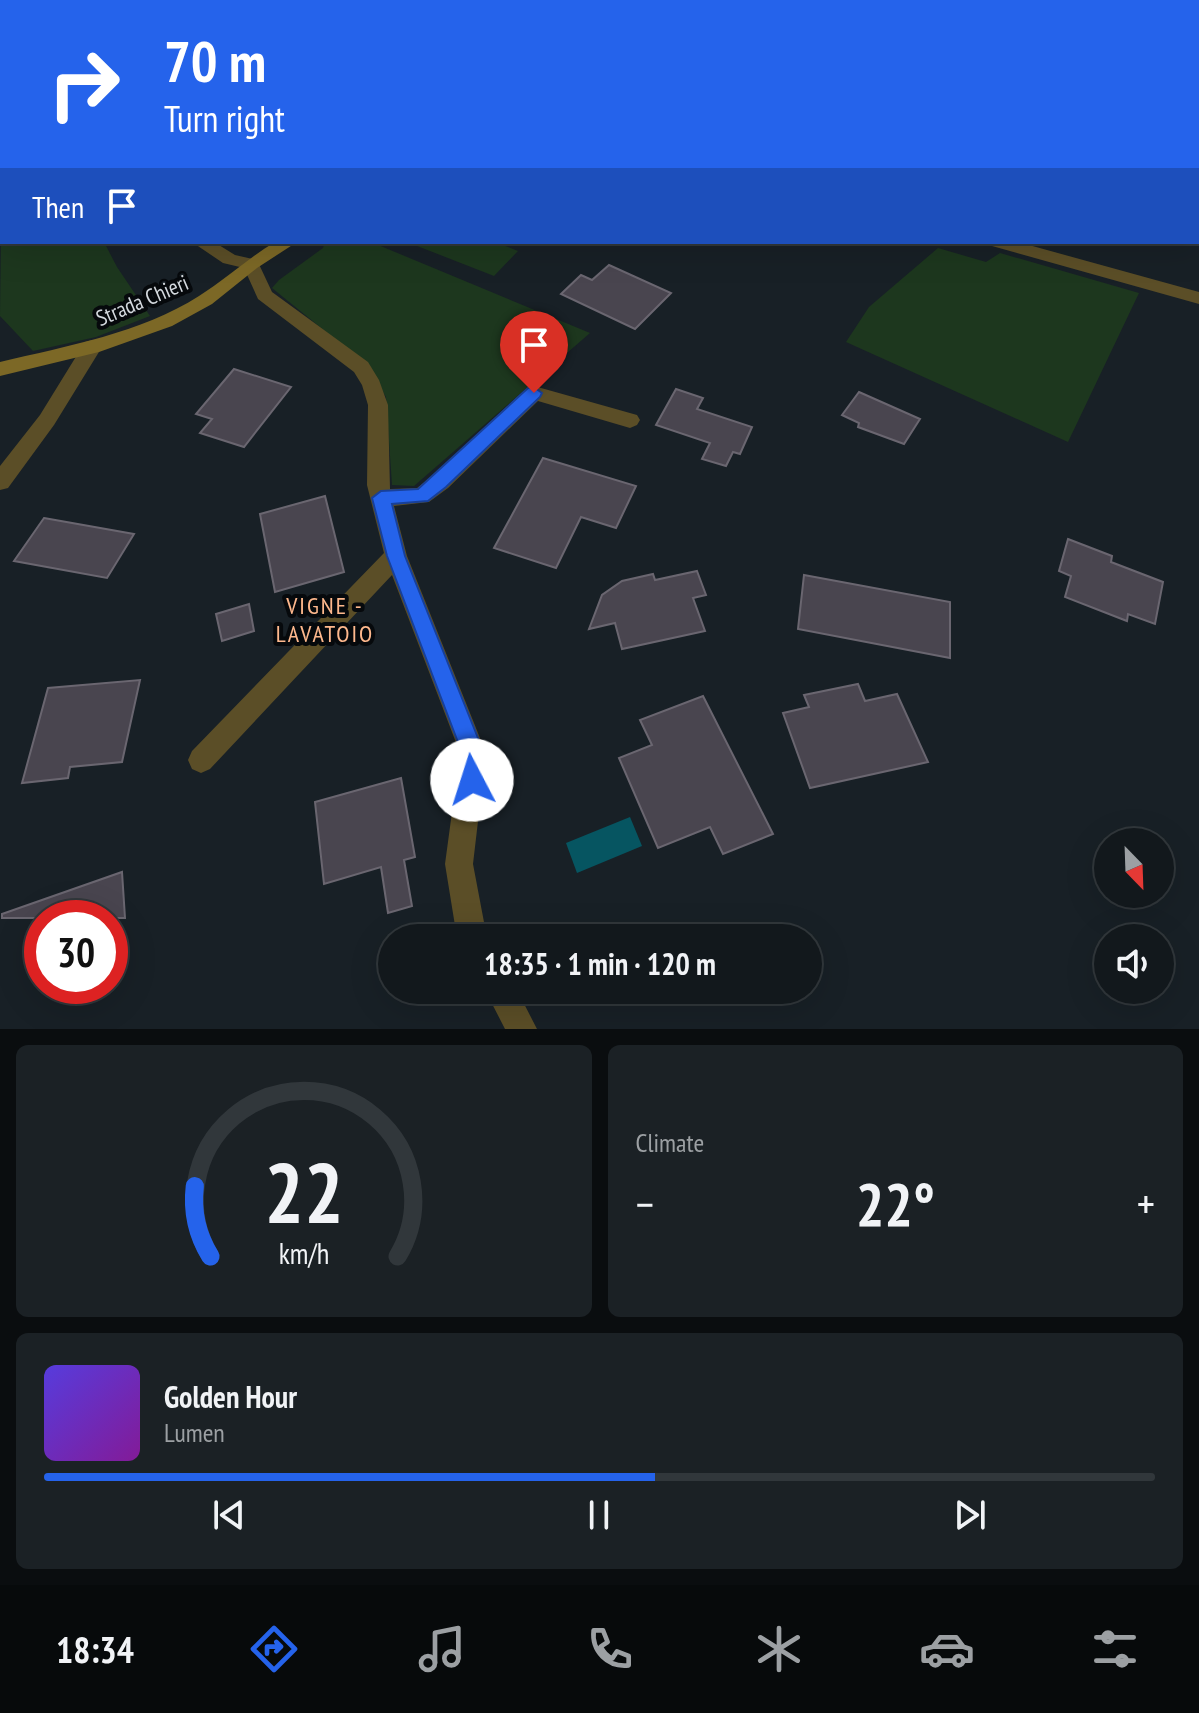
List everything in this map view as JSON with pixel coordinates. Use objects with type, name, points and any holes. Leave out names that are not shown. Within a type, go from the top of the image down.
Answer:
[{"type":"main road","name":"Strada Chieri","points":[[0,369],[92,347],[165,321],[206,300],[251,264],[285,244]]},
{"type":"street","points":[[204,244],[229,259],[251,264],[264,295],[361,367],[372,385],[378,405],[378,485],[396,556],[473,753],[459,864],[470,924]]},
{"type":"street","points":[[1005,244],[1199,298]]},
{"type":"street","points":[[0,482],[47,420],[92,347]]},
{"type":"street","points":[[381,498],[421,496],[440,482],[534,393],[630,420]]},
{"type":"street","points":[[201,760],[396,556]]},
{"type":"street","points":[[508,1004],[522,1029]]},
{"type":"green space","points":[[1,244],[105,244],[150,316],[96,337],[33,351],[0,316]]},
{"type":"green space","points":[[324,244],[376,244],[590,333],[414,486],[392,485],[386,397],[368,366],[272,288]]},
{"type":"green space","points":[[412,244],[500,244],[518,251],[494,276]]},
{"type":"green space","points":[[938,248],[986,262],[1000,253],[1139,293],[1068,442],[846,342],[869,307]]},
{"type":"water","points":[[630,817],[642,846],[577,873],[566,843]]},
{"type":"building","points":[[609,265],[671,293],[635,329],[561,294],[581,275],[592,280]]},
{"type":"building","points":[[234,369],[291,387],[244,447],[200,433],[212,419],[196,414]]},
{"type":"building","points":[[676,389],[703,398],[697,409],[752,427],[740,454],[733,452],[726,466],[702,459],[710,443],[656,425]]},
{"type":"building","points":[[859,392],[920,419],[904,444],[858,427],[859,423],[842,415]]},
{"type":"building","points":[[543,458],[636,486],[616,528],[581,517],[556,568],[494,548]]},
{"type":"building","points":[[325,496],[344,572],[275,592],[260,514]]},
{"type":"building","points":[[44,518],[134,534],[107,578],[14,561]]},
{"type":"building","points":[[1068,539],[1112,556],[1111,562],[1163,582],[1155,624],[1128,614],[1127,621],[1065,597],[1071,576],[1059,571]]},
{"type":"building","points":[[697,571],[706,595],[693,598],[705,631],[622,649],[615,623],[589,629],[602,595],[622,581],[653,574],[655,580]]},
{"type":"building","points":[[804,575],[950,602],[950,658],[798,629]]},
{"type":"building","points":[[249,604],[254,631],[222,641],[216,614]]},
{"type":"building","points":[[140,680],[122,762],[70,767],[68,778],[22,783],[48,688]]},
{"type":"building","points":[[858,684],[865,701],[897,694],[928,762],[810,788],[783,713],[809,707],[804,695]]},
{"type":"building","points":[[703,696],[773,834],[723,854],[710,827],[658,848],[619,758],[652,745],[640,720]]},
{"type":"building","points":[[401,778],[415,857],[404,860],[412,906],[388,913],[381,867],[324,884],[315,802]]},
{"type":"building","points":[[122,872],[124,900],[42,900]]},
{"type":"building","points":[[24,906],[24,918],[2,918],[2,914]]},
{"type":"district","name":"VIGNE - LAVATOIO","points":[[325,619]]},
{"type":"route","points":[[472,780],[473,753],[396,556],[381,498],[421,496],[440,482],[534,393]]}]
